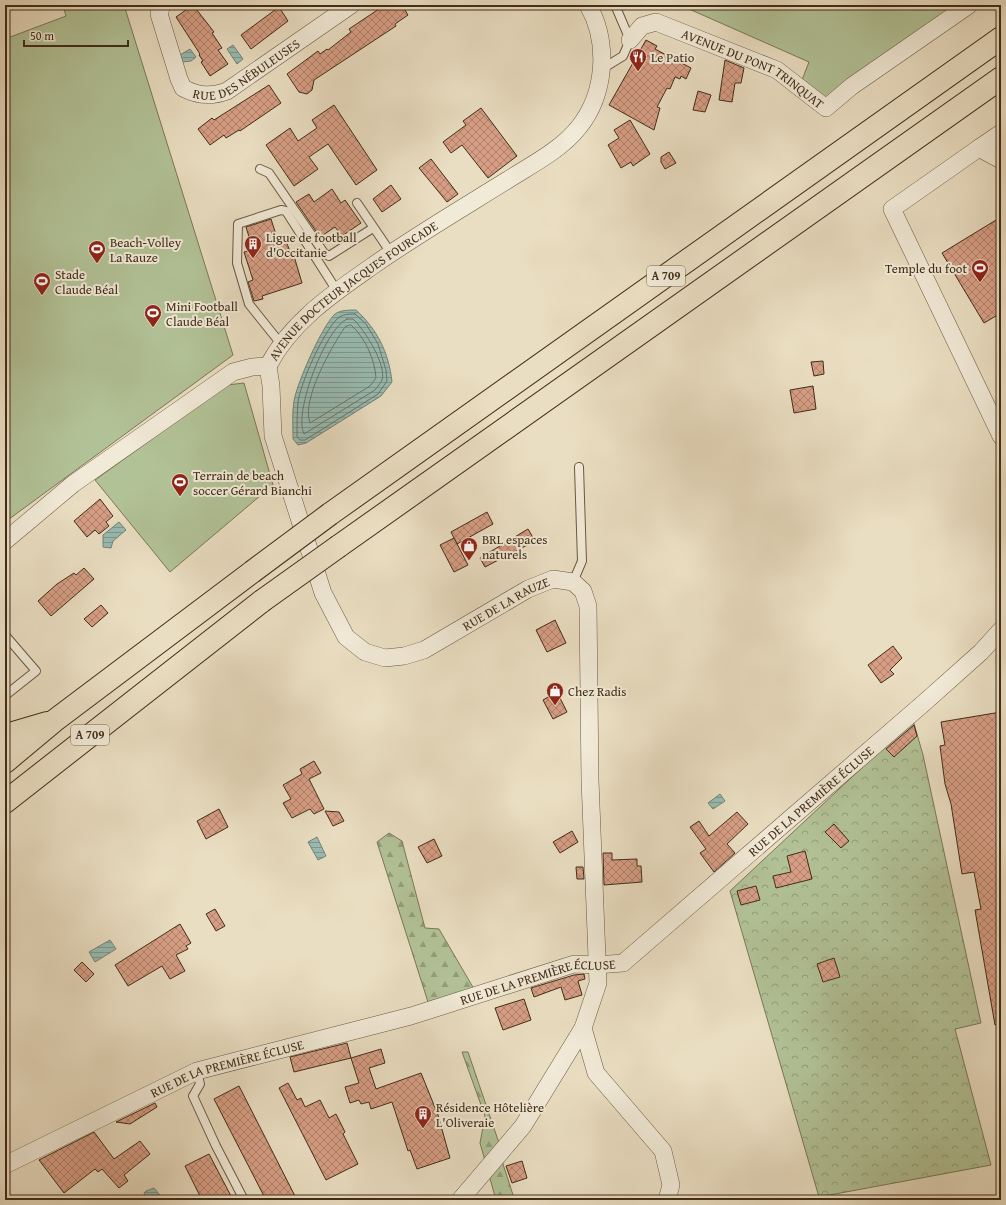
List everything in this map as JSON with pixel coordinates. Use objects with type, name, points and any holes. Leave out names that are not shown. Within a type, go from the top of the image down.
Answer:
[{"type":"highway","name":"A 709","points":[[5,762],[54,721],[330,514],[1001,38]]},
{"type":"highway","name":"A 709","points":[[5,802],[262,601],[1001,78]]},
{"type":"highway","points":[[5,738],[13,733],[54,721]]},
{"type":"street","name":"RUE DES NÉBULEUSES","points":[[160,10],[183,88],[203,96],[227,91],[351,5]]},
{"type":"street","name":"AVENUE DOCTEUR JACQUES FOURCADE","points":[[5,541],[73,484],[233,372],[252,367],[268,366],[281,344],[301,321],[336,291],[391,253],[536,162],[567,139],[586,118],[595,98],[602,69],[601,40],[594,16],[588,5]]},
{"type":"street","name":"AVENUE DU PONT TRINQUAT","points":[[630,40],[642,26],[656,22],[777,70],[826,108],[852,86],[969,5]]},
{"type":"street","points":[[1001,133],[892,209],[1001,436]]},
{"type":"street","points":[[979,148],[1001,160]]},
{"type":"street","name":"RUE DE LA RAUZE","points":[[268,366],[271,386],[273,436],[323,593],[346,637],[365,652],[385,658],[404,656],[424,650],[528,589],[553,579],[573,582]]},
{"type":"street","points":[[460,1200],[523,1126],[583,1028],[598,983],[596,965],[590,780],[588,606],[583,591],[573,582]]},
{"type":"street","name":"RUE DE LA PREMIÈRE ÉCLUSE","points":[[5,1165],[198,1071],[411,1016],[574,964],[596,965],[623,963],[925,702],[981,652],[1001,630]]},
{"type":"street","points":[[583,1028],[596,1074],[663,1151],[671,1185],[667,1200]]},
{"type":"lane","points":[[602,69],[622,56],[630,40],[615,5]]},
{"type":"lane","points":[[260,169],[269,173],[324,253],[329,256],[373,228]]},
{"type":"lane","points":[[357,204],[391,253]]},
{"type":"lane","points":[[281,344],[249,304],[237,263],[238,224],[281,210],[286,211],[336,291]]},
{"type":"lane","points":[[573,582],[582,561],[579,467]]},
{"type":"lane","points":[[5,635],[36,671],[7,694],[5,691]]},
{"type":"lane","points":[[198,1071],[200,1084],[193,1096],[216,1146],[244,1200]]},
{"type":"green space","points":[[63,5],[124,5],[233,355],[5,522],[5,39],[66,16]]},
{"type":"green space","points":[[680,5],[960,5],[826,99],[802,80],[809,62]]},
{"type":"green space","points":[[244,383],[273,485],[170,572],[95,480],[227,385]]},
{"type":"green space","points":[[913,720],[923,755],[981,1023],[955,1029],[991,1165],[819,1197],[730,891]]},
{"type":"green space","points":[[389,833],[402,841],[425,928],[439,929],[474,989],[428,1002],[377,842]]},
{"type":"green space","points":[[462,1052],[468,1052],[499,1143],[502,1161],[514,1198],[496,1200],[480,1143],[485,1116]]},
{"type":"water","points":[[233,45],[243,59],[237,64],[227,49]]},
{"type":"water","points":[[190,49],[196,57],[191,61],[182,62],[180,55]]},
{"type":"water","points":[[356,310],[370,325],[381,342],[388,361],[392,382],[381,396],[306,443],[298,445],[293,439],[293,406],[305,369],[317,342],[335,314],[342,311]]},
{"type":"water","points":[[119,522],[126,530],[113,541],[111,548],[103,547],[103,535]]},
{"type":"water","points":[[720,794],[725,801],[713,809],[708,803]]},
{"type":"water","points":[[317,837],[326,856],[318,860],[308,842]]},
{"type":"water","points":[[110,940],[116,949],[95,962],[89,952]]},
{"type":"water","points":[[154,1188],[164,1200],[147,1200],[144,1193]]},
{"type":"building","points":[[193,5],[214,32],[212,33],[222,48],[218,50],[228,64],[210,76],[201,62],[203,61],[199,55],[200,54],[176,17]]},
{"type":"building","points":[[385,5],[402,5],[408,15],[395,24],[396,26],[314,80],[312,90],[307,94],[299,92],[287,74],[318,51],[320,54],[327,49],[328,50],[351,32],[349,29]]},
{"type":"building","points":[[279,7],[288,21],[251,49],[241,35]]},
{"type":"building","points":[[646,40],[657,46],[655,49],[691,68],[686,79],[681,76],[680,79],[675,77],[670,89],[667,88],[657,107],[660,108],[654,130],[609,105]]},
{"type":"building","points":[[725,60],[744,68],[741,83],[735,83],[732,102],[719,100]]},
{"type":"building","points":[[269,85],[281,103],[240,131],[239,130],[226,138],[224,135],[210,145],[198,129],[212,118],[214,120]]},
{"type":"building","points":[[698,91],[711,95],[705,112],[693,110]]},
{"type":"building","points":[[334,105],[377,170],[356,185],[328,144],[309,157],[318,169],[294,186],[266,145],[290,128],[298,141],[317,128],[312,120]]},
{"type":"building","points":[[481,108],[517,156],[488,178],[462,145],[451,153],[443,142],[466,125],[463,121]]},
{"type":"building","points":[[630,120],[650,154],[633,166],[631,162],[621,168],[608,145],[619,138],[614,130]]},
{"type":"building","points":[[669,152],[676,163],[665,169],[661,162],[661,157]]},
{"type":"building","points":[[431,159],[458,194],[447,202],[419,168]]},
{"type":"building","points":[[391,185],[401,199],[382,212],[373,199]]},
{"type":"building","points":[[332,189],[341,203],[345,200],[361,223],[342,236],[335,227],[320,237],[296,202],[309,194],[314,202]]},
{"type":"building","name":"Temple du foot","points":[[1001,217],[1001,313],[984,323],[942,253]]},
{"type":"building","name":"Ligue de football d'Occitanie","points":[[271,219],[278,241],[285,239],[292,256],[294,256],[302,283],[262,296],[263,299],[254,301],[248,282],[253,280],[244,252],[253,250],[246,227]]},
{"type":"building","points":[[823,361],[824,374],[814,376],[811,362]]},
{"type":"building","points":[[813,386],[816,409],[794,413],[790,390]]},
{"type":"building","points":[[100,499],[113,516],[106,522],[109,526],[99,534],[95,530],[87,537],[74,521]]},
{"type":"building","points":[[487,512],[493,524],[457,544],[451,532]]},
{"type":"building","points":[[528,529],[535,541],[485,567],[480,558]]},
{"type":"building","points":[[454,538],[468,565],[454,572],[440,545]]},
{"type":"building","points":[[84,568],[94,579],[51,616],[38,601],[57,584],[74,573],[76,575]]},
{"type":"building","points":[[101,605],[108,613],[92,627],[84,619]]},
{"type":"building","points":[[555,620],[566,643],[547,652],[536,630]]},
{"type":"building","points":[[893,646],[902,658],[890,670],[894,674],[881,683],[868,665]]},
{"type":"building","name":"Chez Radis","points":[[557,692],[567,712],[553,719],[543,700]]},
{"type":"building","points":[[1001,712],[1001,1025],[995,1025],[975,910],[981,909],[974,872],[962,874],[951,804],[945,784],[940,746],[945,745],[941,722]]},
{"type":"building","points":[[914,725],[917,736],[894,757],[886,749]]},
{"type":"building","points":[[314,761],[321,773],[309,779],[324,809],[314,814],[310,809],[292,818],[283,803],[291,799],[283,785],[302,774],[300,769]]},
{"type":"building","points":[[219,809],[228,827],[206,839],[197,821]]},
{"type":"building","points":[[325,811],[339,812],[344,821],[333,826]]},
{"type":"building","points":[[737,812],[748,824],[727,844],[735,853],[714,872],[700,853],[706,849],[690,827],[699,821],[709,836]]},
{"type":"building","points":[[834,824],[849,841],[841,848],[825,832]]},
{"type":"building","points":[[572,831],[578,842],[560,853],[553,842]]},
{"type":"building","points":[[434,839],[442,856],[427,863],[418,847]]},
{"type":"building","points":[[805,851],[812,879],[776,888],[773,876],[791,872],[787,856]]},
{"type":"building","points":[[603,853],[612,853],[612,860],[637,859],[637,866],[641,866],[642,882],[604,885]]},
{"type":"building","points":[[576,867],[583,867],[584,879],[577,879]]},
{"type":"building","points":[[756,886],[760,900],[741,905],[737,891]]},
{"type":"building","points":[[215,909],[225,926],[216,931],[206,914]]},
{"type":"building","points":[[180,924],[191,943],[186,946],[188,949],[176,955],[185,971],[170,979],[162,966],[128,986],[115,965]]},
{"type":"building","points":[[834,958],[840,977],[823,982],[817,964]]},
{"type":"building","points":[[82,962],[94,974],[86,982],[74,970]]},
{"type":"building","points":[[584,974],[585,979],[578,981],[582,995],[565,1000],[561,987],[534,997],[531,988],[574,975]]},
{"type":"building","points":[[524,999],[531,1020],[503,1030],[495,1008]]},
{"type":"building","points":[[347,1043],[351,1058],[294,1072],[290,1057]]},
{"type":"building","name":"Résidence Hôtelière L'Oliveraie","points":[[381,1049],[385,1063],[369,1068],[376,1089],[421,1073],[438,1115],[450,1158],[417,1169],[410,1150],[408,1151],[392,1102],[371,1109],[369,1102],[361,1104],[359,1100],[350,1103],[345,1087],[359,1083],[351,1058]]},
{"type":"building","points":[[288,1083],[297,1100],[301,1098],[305,1107],[320,1100],[329,1118],[336,1114],[345,1132],[343,1134],[358,1164],[326,1180],[279,1088]]},
{"type":"building","points":[[239,1086],[297,1200],[266,1200],[214,1099]]},
{"type":"building","points":[[155,1103],[157,1107],[130,1124],[116,1122]]},
{"type":"building","points":[[94,1132],[114,1159],[140,1141],[150,1154],[124,1175],[128,1181],[119,1188],[102,1169],[98,1172],[95,1169],[64,1193],[39,1160]]},
{"type":"building","points":[[209,1154],[233,1200],[202,1200],[185,1166]]},
{"type":"building","points":[[522,1161],[527,1178],[512,1183],[506,1166]]},
{"type":"place","name":"Le Patio","points":[[638,72]]},
{"type":"place","name":"Ligue de football d'Occitanie","points":[[253,259]]},
{"type":"place","name":"Beach-Volley La Rauze","points":[[97,264]]},
{"type":"place","name":"Temple du foot","points":[[980,283]]},
{"type":"place","name":"Stade Claude Béal","points":[[42,296]]},
{"type":"place","name":"Mini Football Claude Béal","points":[[153,328]]},
{"type":"place","name":"Terrain de beach soccer Gérard Bianchi","points":[[180,497]]},
{"type":"place","name":"BRL espaces naturels","points":[[469,561]]},
{"type":"place","name":"Chez Radis","points":[[555,706]]},
{"type":"place","name":"Résidence Hôtelière L'Oliveraie","points":[[423,1129]]}]
